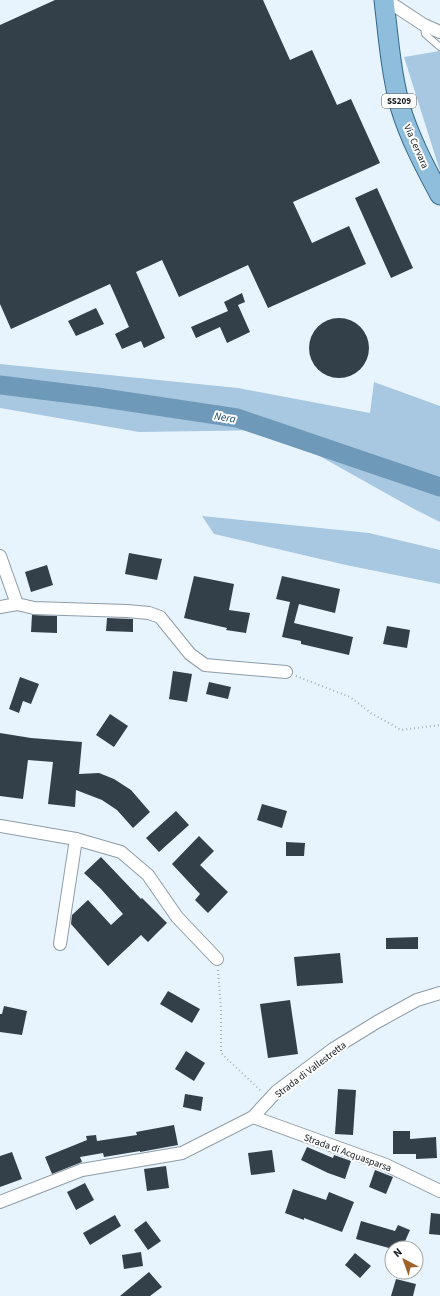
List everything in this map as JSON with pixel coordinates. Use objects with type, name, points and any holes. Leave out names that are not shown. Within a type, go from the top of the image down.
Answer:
[{"type":"main road","name":"Via Cervara","points":[[385,0],[390,50],[400,106],[415,146],[440,195]]},
{"type":"street","points":[[385,0],[424,25],[440,32]]},
{"type":"street","points":[[0,556],[17,604]]},
{"type":"street","points":[[0,607],[17,604],[34,608],[149,613],[160,616],[190,654],[205,665],[286,672]]},
{"type":"street","points":[[0,826],[76,839],[121,852],[148,875],[177,917],[217,959]]},
{"type":"street","points":[[60,944],[76,839]]},
{"type":"street","name":"Strada di Vallestretta","points":[[0,1202],[82,1170],[182,1153],[253,1117],[277,1091],[333,1049],[417,1000],[440,993]]},
{"type":"street","name":"Strada di Acquasparsa","points":[[253,1117],[386,1165],[440,1191]]},
{"type":"lane","points":[[424,25],[425,34],[440,47]]},
{"type":"path","points":[[286,672],[350,697],[401,730],[440,725]]},
{"type":"path","points":[[217,959],[221,1009],[221,1052],[270,1100]]},
{"type":"shaded area","points":[[440,51],[440,171],[404,57]]},
{"type":"shaded area","points":[[0,364],[238,388],[370,413],[374,382],[440,406],[440,522],[273,430],[139,432],[0,408]]},
{"type":"shaded area","points":[[202,516],[369,533],[440,550],[440,584],[346,565],[214,534]]},
{"type":"building","points":[[55,0],[263,0],[290,60],[312,50],[337,105],[351,99],[380,163],[293,202],[312,243],[349,226],[366,264],[268,308],[248,265],[179,297],[162,260],[136,272],[165,338],[144,348],[141,341],[122,349],[115,334],[129,327],[110,284],[11,329],[0,304],[0,25]]},
{"type":"building","points":[[377,188],[413,268],[391,278],[355,198]]},
{"type":"building","points":[[242,293],[245,302],[238,305],[250,332],[227,343],[220,327],[196,338],[191,327],[228,311],[224,302]]},
{"type":"building","points":[[96,308],[104,324],[76,336],[68,321]]},
{"type":"building","points":[[339,318],[356,323],[364,331],[369,348],[364,365],[356,373],[339,378],[322,373],[314,365],[309,348],[314,331],[322,323]]},
{"type":"building","points":[[129,553],[162,559],[157,580],[125,574]]},
{"type":"building","points":[[47,565],[53,585],[31,592],[25,572]]},
{"type":"building","points":[[194,576],[234,584],[229,610],[250,613],[246,633],[226,630],[227,628],[184,618]]},
{"type":"building","points":[[282,576],[340,589],[335,613],[299,604],[294,623],[353,637],[349,655],[301,644],[301,641],[282,637],[290,602],[276,599]]},
{"type":"building","points":[[32,615],[57,616],[57,633],[31,632]]},
{"type":"building","points":[[107,618],[133,619],[133,632],[106,631]]},
{"type":"building","points":[[387,626],[410,630],[407,648],[383,644]]},
{"type":"building","points":[[173,671],[192,674],[187,702],[169,699]]},
{"type":"building","points":[[20,677],[39,684],[31,704],[23,701],[19,713],[9,709]]},
{"type":"building","points":[[209,682],[231,687],[228,699],[206,694]]},
{"type":"building","points":[[110,714],[128,726],[114,747],[96,735]]},
{"type":"building","points":[[0,733],[31,738],[82,742],[79,774],[99,773],[114,779],[131,790],[150,812],[133,828],[117,810],[102,800],[76,790],[75,807],[48,804],[53,762],[28,760],[23,799],[0,796]]},
{"type":"building","points":[[262,804],[287,811],[282,828],[257,820]]},
{"type":"building","points":[[176,811],[189,825],[159,852],[146,838]]},
{"type":"building","points":[[199,836],[214,851],[200,865],[228,892],[208,913],[195,900],[200,894],[172,864]]},
{"type":"building","points":[[286,842],[305,843],[304,856],[286,856]]},
{"type":"building","points":[[101,857],[141,899],[142,898],[167,923],[148,942],[141,935],[108,966],[71,924],[72,915],[88,900],[111,925],[123,914],[101,889],[84,873]]},
{"type":"building","points":[[418,937],[418,949],[386,949],[386,938]]},
{"type":"building","points":[[340,953],[343,983],[297,986],[294,957]]},
{"type":"building","points":[[168,991],[200,1009],[192,1023],[160,1004]]},
{"type":"building","points":[[290,1000],[298,1054],[268,1058],[260,1004]]},
{"type":"building","points":[[4,1006],[27,1011],[22,1035],[0,1032],[0,1014],[2,1014]]},
{"type":"building","points":[[186,1051],[205,1063],[194,1081],[175,1069]]},
{"type":"building","points":[[338,1089],[356,1090],[353,1135],[335,1134]]},
{"type":"building","points":[[185,1094],[203,1097],[201,1111],[183,1107]]},
{"type":"building","points":[[174,1125],[178,1145],[104,1157],[103,1153],[80,1157],[82,1162],[52,1174],[45,1157],[87,1140],[86,1136],[96,1135],[97,1141],[137,1135],[136,1132]]},
{"type":"building","points":[[393,1131],[410,1131],[410,1139],[436,1137],[437,1158],[416,1159],[416,1154],[393,1154]]},
{"type":"building","points":[[307,1147],[333,1158],[334,1155],[351,1161],[345,1179],[328,1173],[301,1160]]},
{"type":"building","points":[[272,1150],[275,1172],[251,1175],[248,1153]]},
{"type":"building","points":[[12,1152],[22,1179],[0,1187],[0,1156]]},
{"type":"building","points":[[166,1166],[169,1188],[147,1191],[144,1169]]},
{"type":"building","points":[[375,1170],[393,1177],[386,1194],[369,1187]]},
{"type":"building","points":[[85,1183],[94,1200],[76,1210],[67,1192]]},
{"type":"building","points":[[293,1189],[326,1200],[329,1192],[354,1202],[342,1232],[304,1218],[304,1220],[285,1213]]},
{"type":"building","points":[[431,1213],[440,1214],[440,1235],[429,1234]]},
{"type":"building","points":[[115,1215],[121,1226],[90,1245],[83,1233]]},
{"type":"building","points":[[146,1221],[161,1241],[148,1250],[134,1230]]},
{"type":"building","points":[[361,1221],[395,1231],[398,1225],[410,1230],[406,1240],[384,1240],[384,1247],[356,1239]]},
{"type":"building","points":[[141,1252],[143,1266],[124,1269],[122,1255]]},
{"type":"building","points":[[355,1253],[371,1266],[360,1278],[345,1265]]},
{"type":"building","points":[[149,1272],[162,1287],[150,1296],[120,1296]]},
{"type":"building","points":[[396,1280],[416,1284],[413,1296],[391,1296]]},
{"type":"waterway","name":"Nera","points":[[0,385],[97,397],[237,418],[440,487]]}]
